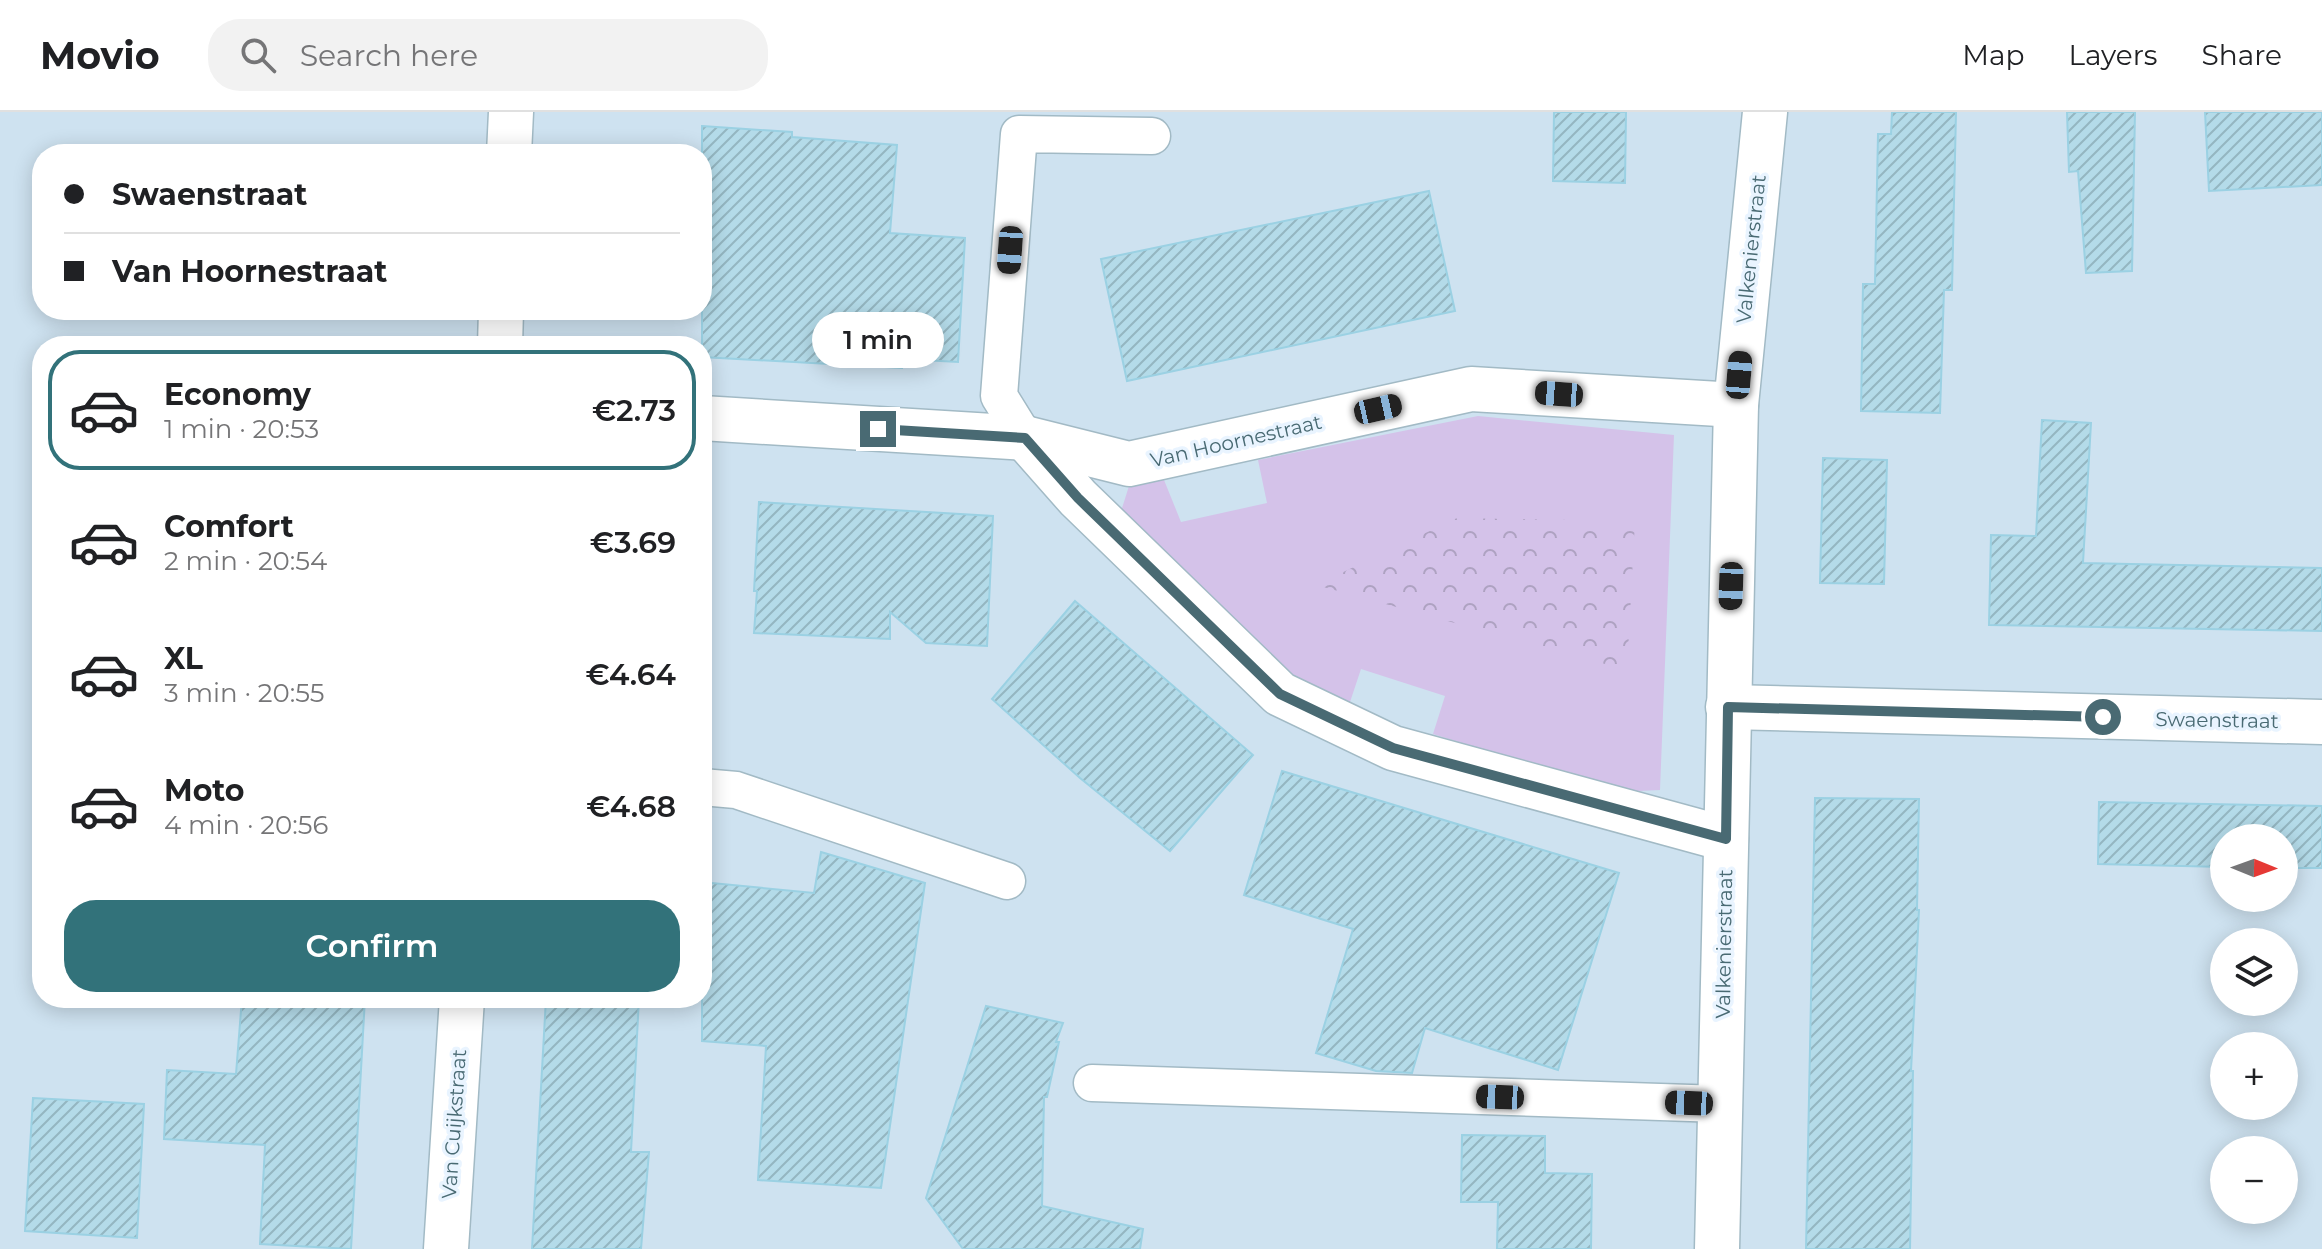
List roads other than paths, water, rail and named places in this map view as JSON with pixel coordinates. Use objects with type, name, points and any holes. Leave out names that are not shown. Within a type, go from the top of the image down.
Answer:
[{"type":"street","points":[[509,144],[511,112]]},
{"type":"street","name":"Valkenierstraat","points":[[1717,1249],[1736,405],[1765,112]]},
{"type":"street","name":"Van Hoornestraat","points":[[712,419],[1025,438],[1129,464],[1471,389],[1736,405]]},
{"type":"street","points":[[1025,438],[1078,498],[1280,694],[1393,748],[1726,839]]},
{"type":"street","name":"Swaenstraat","points":[[1728,707],[2322,722]]},
{"type":"street","name":"Van Cuijkstraat","points":[[446,1249],[461,1008]]},
{"type":"lane","points":[[1025,438],[999,396],[1019,134],[1152,136]]},
{"type":"lane","points":[[712,788],[736,790],[1007,881]]},
{"type":"lane","points":[[1092,1083],[1721,1104]]}]
